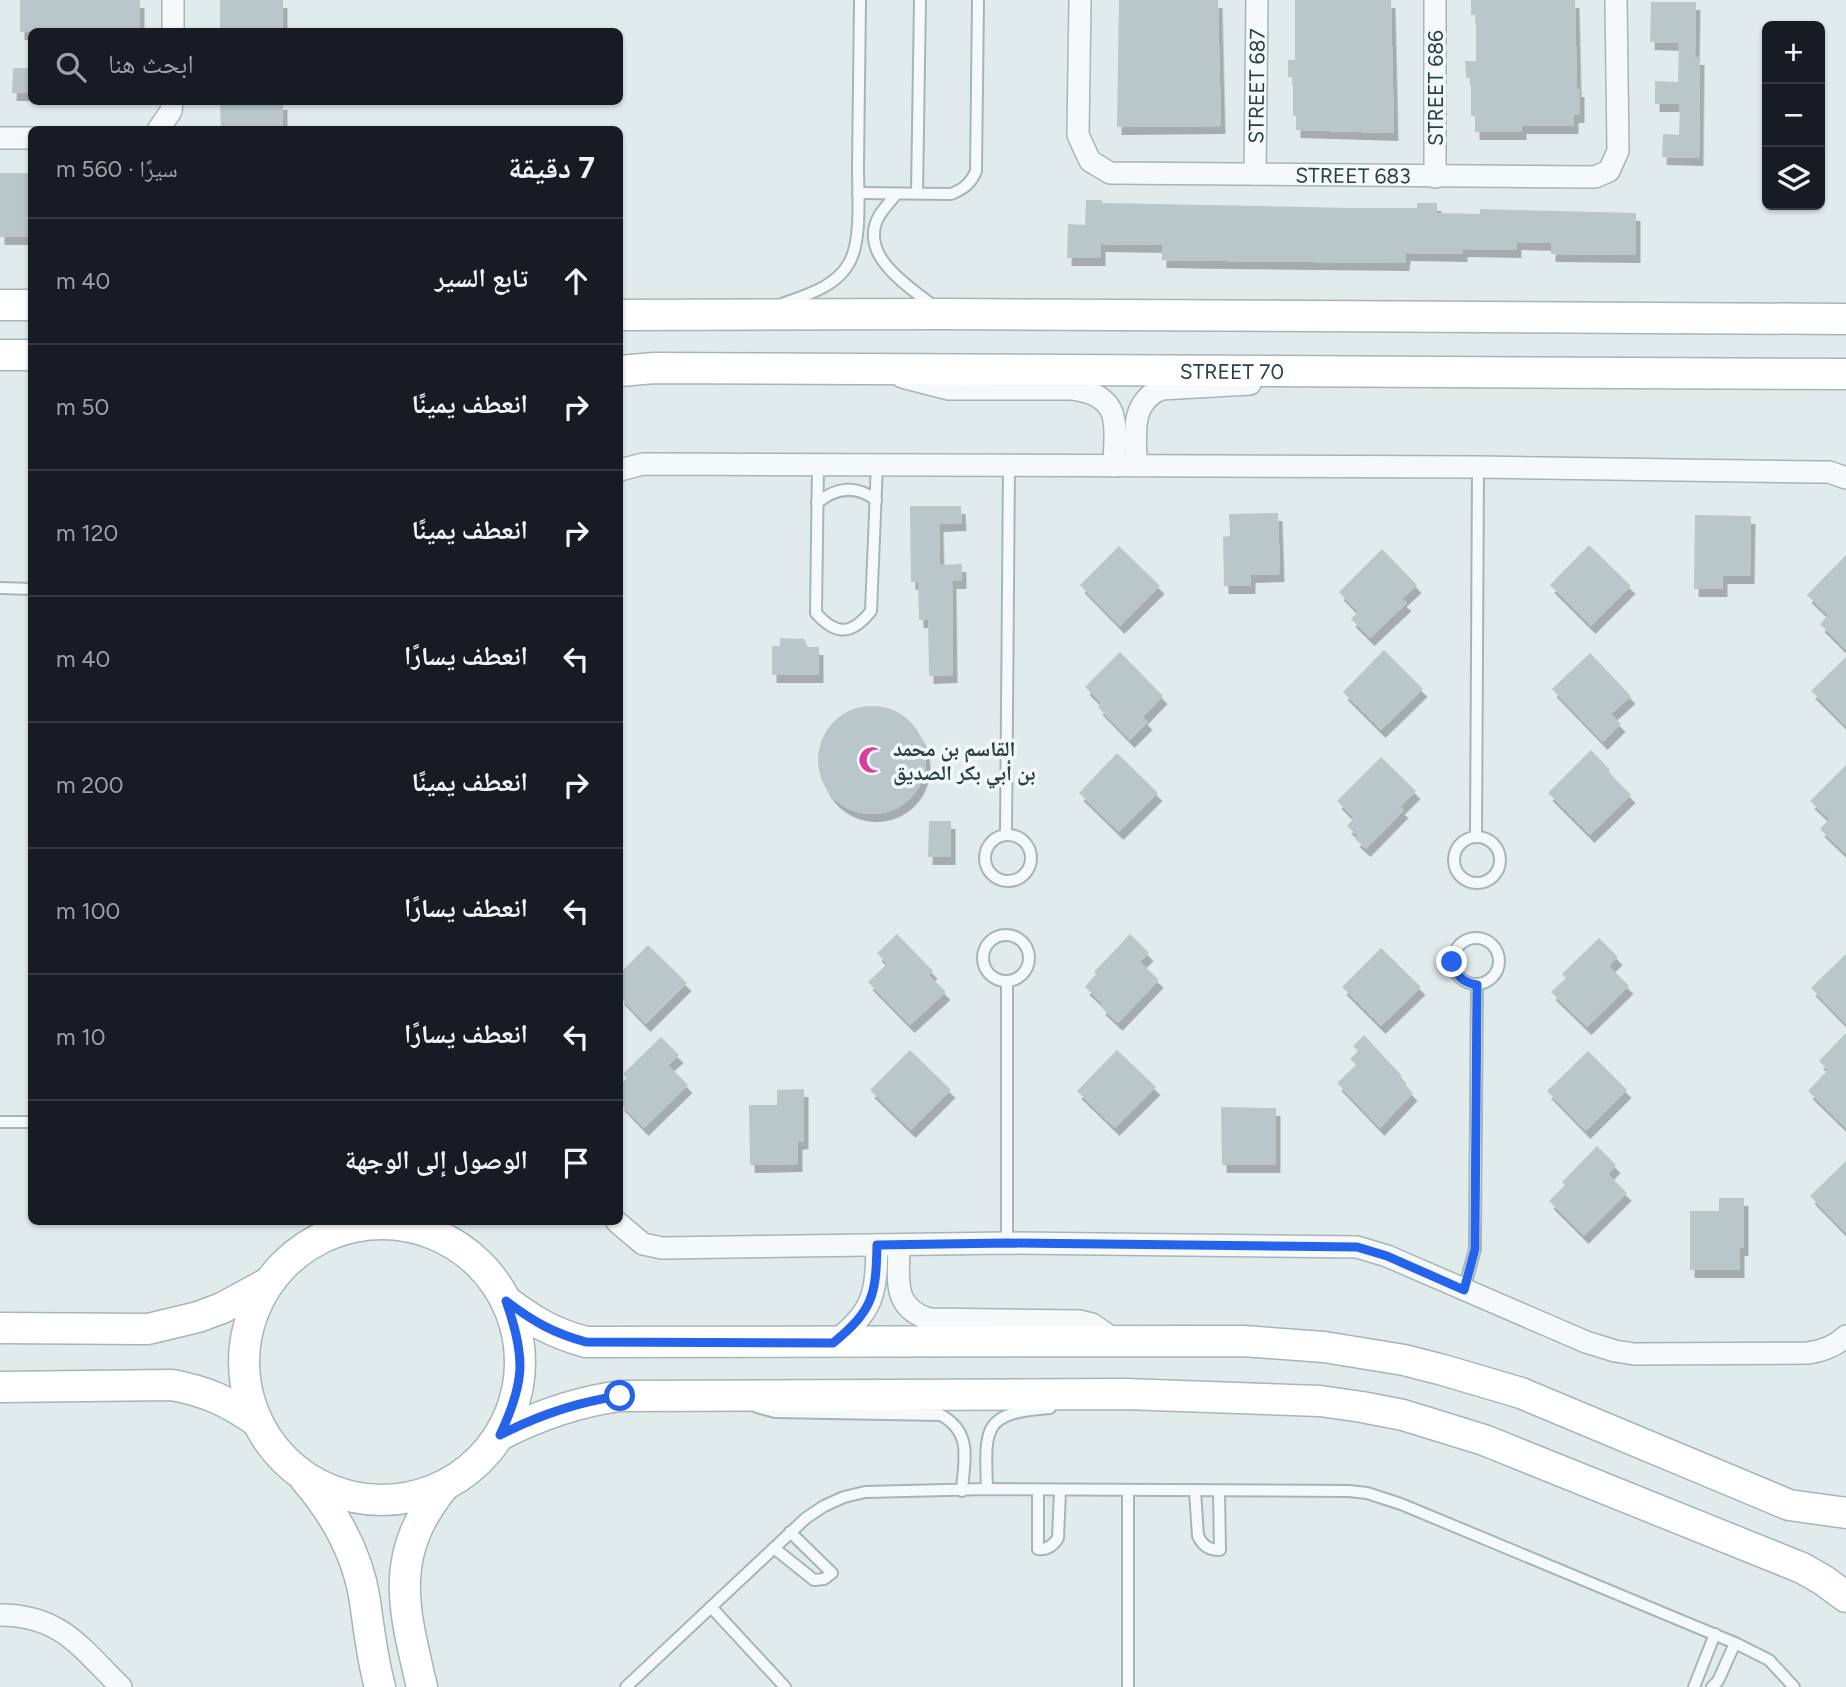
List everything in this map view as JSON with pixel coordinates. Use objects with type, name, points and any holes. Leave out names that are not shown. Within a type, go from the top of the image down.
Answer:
[{"type":"main road","points":[[0,305],[28,305]]},
{"type":"main road","points":[[623,315],[1846,319]]},
{"type":"main road","points":[[0,355],[28,355]]},
{"type":"main road","name":"STREET 70","points":[[623,371],[654,368],[1846,374]]},
{"type":"main road","points":[[374,1225],[337,1226],[286,1261],[268,1283],[247,1326],[244,1374],[256,1421],[275,1450],[301,1474],[325,1502],[343,1532],[357,1566],[365,1600],[368,1636],[380,1687]]},
{"type":"main road","points":[[396,1225],[425,1231],[443,1231],[491,1277],[506,1301],[518,1335],[521,1369],[514,1404],[500,1435],[476,1464],[444,1486],[428,1506],[415,1529],[407,1553],[404,1579],[422,1687]]},
{"type":"main road","points":[[0,1328],[148,1329],[198,1317],[222,1308],[268,1283]]},
{"type":"main road","points":[[506,1301],[531,1320],[557,1334],[586,1342],[1284,1343],[1351,1352],[1430,1367],[1521,1393],[1789,1505],[1846,1513]]},
{"type":"main road","points":[[0,1387],[172,1385],[217,1397],[256,1421]]},
{"type":"main road","points":[[500,1435],[558,1408],[620,1396],[1125,1394],[1320,1402],[1393,1413],[1444,1426],[1802,1568],[1846,1597]]},
{"type":"main road","points":[[301,1474],[346,1496],[371,1500],[409,1497],[444,1486]]},
{"type":"street","points":[[173,0],[173,28]]},
{"type":"street","name":"STREET 683","points":[[1080,0],[1078,135],[1090,161],[1110,173],[1435,177],[1595,177],[1609,171],[1618,151],[1616,0]]},
{"type":"street","name":"STREET 687","points":[[1255,174],[1257,0]]},
{"type":"street","name":"STREET 686","points":[[1435,0],[1435,177]]},
{"type":"street","points":[[161,126],[171,111],[172,105]]},
{"type":"street","points":[[0,138],[28,138]]},
{"type":"street","points":[[880,369],[949,389],[1073,388],[1091,391],[1107,402],[1115,419],[1114,466]]},
{"type":"street","points":[[1136,465],[1135,417],[1142,403],[1161,389],[1323,380],[1372,372]]},
{"type":"street","points":[[623,469],[643,464],[1478,467],[1829,472],[1846,478]]},
{"type":"street","points":[[621,1225],[643,1244],[662,1248],[1007,1243],[1357,1247],[1387,1256],[1586,1342],[1615,1351],[1634,1354],[1808,1353],[1840,1342],[1846,1336]]},
{"type":"street","points":[[888,1245],[902,1300],[916,1315],[929,1319],[1079,1321],[1092,1324],[1118,1342]]},
{"type":"street","points":[[833,1343],[863,1315],[872,1298],[888,1245]]},
{"type":"street","points":[[0,1615],[31,1617],[58,1628],[121,1687]]},
{"type":"lane","points":[[753,315],[814,292],[838,279],[850,262],[856,241],[858,194],[860,0]]},
{"type":"lane","points":[[917,194],[920,0]]},
{"type":"lane","points":[[858,194],[951,194],[961,191],[972,181],[976,171],[978,0]]},
{"type":"lane","points":[[896,194],[878,218],[875,232],[877,253],[899,278],[943,314]]},
{"type":"lane","points":[[818,464],[816,612],[827,625],[842,630],[860,625],[871,611],[877,464]]},
{"type":"lane","points":[[1006,834],[1009,465]]},
{"type":"lane","points":[[1476,836],[1478,467]]},
{"type":"lane","points":[[817,502],[825,496],[846,489],[862,492],[876,500]]},
{"type":"lane","points":[[0,588],[28,589]]},
{"type":"lane","points":[[1006,834],[1018,837],[1028,845],[1031,857],[1029,869],[1021,878],[1009,881],[997,879],[988,871],[984,859],[986,847],[995,838],[1006,834]]},
{"type":"lane","points":[[1476,836],[1488,839],[1497,847],[1501,859],[1499,871],[1490,880],[1479,884],[1467,881],[1457,873],[1454,861],[1456,849],[1464,840],[1476,836]]},
{"type":"lane","points":[[1004,935],[1017,937],[1026,946],[1030,957],[1027,970],[1019,978],[1007,982],[995,980],[986,971],[982,960],[985,948],[993,939],[1004,935]]},
{"type":"lane","points":[[1474,937],[1486,940],[1496,948],[1500,960],[1497,972],[1489,981],[1477,985],[1465,982],[1456,974],[1452,962],[1454,950],[1463,941],[1474,937]]},
{"type":"lane","points":[[1007,982],[1007,1243]]},
{"type":"lane","points":[[1464,1290],[1475,1249],[1477,985]]},
{"type":"lane","points":[[0,1122],[28,1122]]},
{"type":"lane","points":[[1083,1406],[1112,1402],[1125,1394]]},
{"type":"lane","points":[[736,1396],[775,1412],[941,1415],[953,1422],[962,1434],[965,1449],[962,1491]]},
{"type":"lane","points":[[987,1489],[985,1447],[988,1434],[995,1423],[1018,1410],[1057,1408]]},
{"type":"lane","points":[[626,1687],[790,1532],[824,1506],[864,1492],[987,1489],[1367,1493],[1401,1504],[1735,1643],[1769,1660],[1794,1687]]},
{"type":"lane","points":[[1038,1491],[1038,1549],[1044,1550],[1055,1544],[1058,1538],[1060,1491]]},
{"type":"lane","points":[[1128,1491],[1128,1687]]},
{"type":"lane","points":[[1195,1491],[1198,1536],[1206,1548],[1220,1550],[1219,1491]]},
{"type":"lane","points":[[774,1548],[814,1580],[824,1579],[832,1573],[790,1532]]},
{"type":"lane","points":[[710,1607],[785,1687]]},
{"type":"lane","points":[[1694,1687],[1715,1634]]},
{"type":"lane","points":[[1712,1687],[1718,1681],[1735,1643]]},
{"type":"building","points":[[20,0],[140,0],[140,28],[28,28],[28,32],[20,32]]},
{"type":"building","points":[[220,0],[283,0],[283,28],[220,28]]},
{"type":"building","points":[[1119,0],[1218,0],[1221,126],[1117,127]]},
{"type":"building","points":[[1295,0],[1391,0],[1394,133],[1296,130],[1296,116],[1293,116],[1293,77],[1288,77],[1288,60],[1295,60]]},
{"type":"building","points":[[1471,0],[1575,0],[1580,115],[1574,115],[1574,126],[1522,126],[1522,132],[1475,132],[1475,116],[1471,116],[1471,78],[1466,78],[1465,61],[1476,61],[1476,15],[1471,15]]},
{"type":"building","points":[[1651,2],[1696,2],[1695,57],[1700,57],[1699,158],[1662,157],[1663,134],[1679,135],[1680,104],[1655,104],[1655,81],[1678,82],[1679,43],[1650,42]]},
{"type":"building","points":[[13,68],[28,68],[28,93],[12,93]]},
{"type":"building","points":[[220,105],[283,105],[283,126],[221,126]]},
{"type":"building","points":[[0,173],[28,173],[28,237],[0,237]]},
{"type":"building","points":[[1086,200],[1102,200],[1102,203],[1356,208],[1417,208],[1417,203],[1437,203],[1437,213],[1480,214],[1480,209],[1636,213],[1636,255],[1551,254],[1551,243],[1517,242],[1517,250],[1463,249],[1463,254],[1406,253],[1405,263],[1162,260],[1162,245],[1101,244],[1101,258],[1067,258],[1068,224],[1085,225]]},
{"type":"building","points":[[910,506],[961,506],[962,523],[939,524],[940,565],[962,564],[962,581],[952,581],[953,675],[929,676],[928,620],[919,620],[918,582],[911,582]]},
{"type":"building","points":[[1278,513],[1280,574],[1251,575],[1251,586],[1224,586],[1223,537],[1230,536],[1229,514]]},
{"type":"building","points":[[1695,515],[1751,516],[1750,576],[1723,576],[1723,589],[1694,589]]},
{"type":"building","points":[[1589,545],[1631,586],[1591,626],[1550,585]]},
{"type":"building","points":[[1119,546],[1160,586],[1120,626],[1080,585]]},
{"type":"building","points":[[1382,549],[1417,585],[1402,599],[1407,603],[1370,638],[1351,619],[1358,612],[1339,592]]},
{"type":"building","points":[[1846,555],[1846,650],[1820,624],[1828,615],[1807,595]]},
{"type":"building","points":[[780,638],[804,639],[808,647],[819,647],[819,675],[772,675],[772,646],[780,646]]},
{"type":"building","points":[[1384,650],[1423,689],[1381,730],[1343,692]]},
{"type":"building","points":[[1120,652],[1163,696],[1143,717],[1148,722],[1130,740],[1098,707],[1101,703],[1085,687]]},
{"type":"building","points":[[1590,653],[1631,696],[1611,714],[1621,724],[1603,742],[1552,689]]},
{"type":"building","points":[[1846,657],[1846,726],[1811,691]]},
{"type":"building","name":"القاسم بن محمد بن أبي بكر الصديق","points":[[872,706],[893,710],[910,722],[922,739],[926,760],[922,781],[910,798],[893,810],[872,814],[851,810],[834,798],[822,781],[818,760],[822,739],[834,722],[851,710]]},
{"type":"building","points":[[1591,750],[1631,795],[1590,835],[1548,793]]},
{"type":"building","points":[[1117,753],[1158,793],[1119,832],[1079,793]]},
{"type":"building","points":[[1381,757],[1416,791],[1400,807],[1404,810],[1366,849],[1355,839],[1358,836],[1347,826],[1354,818],[1337,801]]},
{"type":"building","points":[[1846,765],[1846,854],[1820,829],[1829,819],[1810,801]]},
{"type":"building","points":[[929,821],[951,821],[951,857],[928,857]]},
{"type":"building","points":[[897,934],[933,971],[929,975],[946,992],[910,1025],[868,982],[887,964],[877,953]]},
{"type":"building","points":[[1130,934],[1149,953],[1140,962],[1159,980],[1118,1023],[1085,987],[1096,974],[1094,972]]},
{"type":"building","points":[[1599,938],[1618,957],[1609,966],[1629,986],[1587,1027],[1551,992],[1566,978],[1562,974]]},
{"type":"building","points":[[648,945],[687,983],[646,1024],[623,1000],[623,970]]},
{"type":"building","points":[[1381,948],[1421,987],[1381,1026],[1342,987]]},
{"type":"building","points":[[1846,954],[1846,1024],[1811,988]]},
{"type":"building","points":[[1846,1033],[1846,1128],[1808,1091],[1828,1070],[1819,1061]]},
{"type":"building","points":[[1364,1035],[1402,1076],[1399,1078],[1413,1093],[1380,1128],[1337,1083],[1356,1065],[1350,1059],[1358,1051],[1353,1046]]},
{"type":"building","points":[[661,1037],[679,1055],[668,1065],[688,1085],[644,1128],[623,1106],[623,1082],[627,1078],[623,1074]]},
{"type":"building","points":[[910,1050],[951,1090],[911,1130],[870,1090]]},
{"type":"building","points":[[1117,1050],[1156,1087],[1115,1128],[1077,1091]]},
{"type":"building","points":[[1588,1051],[1627,1090],[1586,1131],[1547,1091]]},
{"type":"building","points":[[804,1089],[804,1141],[798,1142],[798,1164],[750,1165],[749,1105],[777,1105],[777,1090]]},
{"type":"building","points":[[1221,1107],[1276,1108],[1276,1165],[1222,1165]]},
{"type":"building","points":[[1597,1146],[1616,1165],[1608,1174],[1627,1193],[1584,1236],[1549,1201],[1565,1185],[1562,1182]]},
{"type":"building","points":[[1846,1161],[1846,1233],[1810,1196]]},
{"type":"building","points":[[1719,1198],[1744,1198],[1744,1248],[1740,1248],[1740,1270],[1690,1270],[1690,1211],[1719,1211]]},
{"type":"place","name":"القاسم بن محمد بن أبي بكر الصديق","points":[[872,760]]},
{"type":"route","points":[[620,1396],[558,1408],[500,1435],[514,1404],[521,1369],[518,1335],[506,1301],[531,1320],[557,1334],[586,1342],[833,1343],[863,1315],[872,1298],[876,1280],[877,1245],[1007,1243],[1357,1247],[1387,1256],[1464,1290],[1475,1249],[1477,985],[1465,982],[1456,974],[1452,962]]}]
